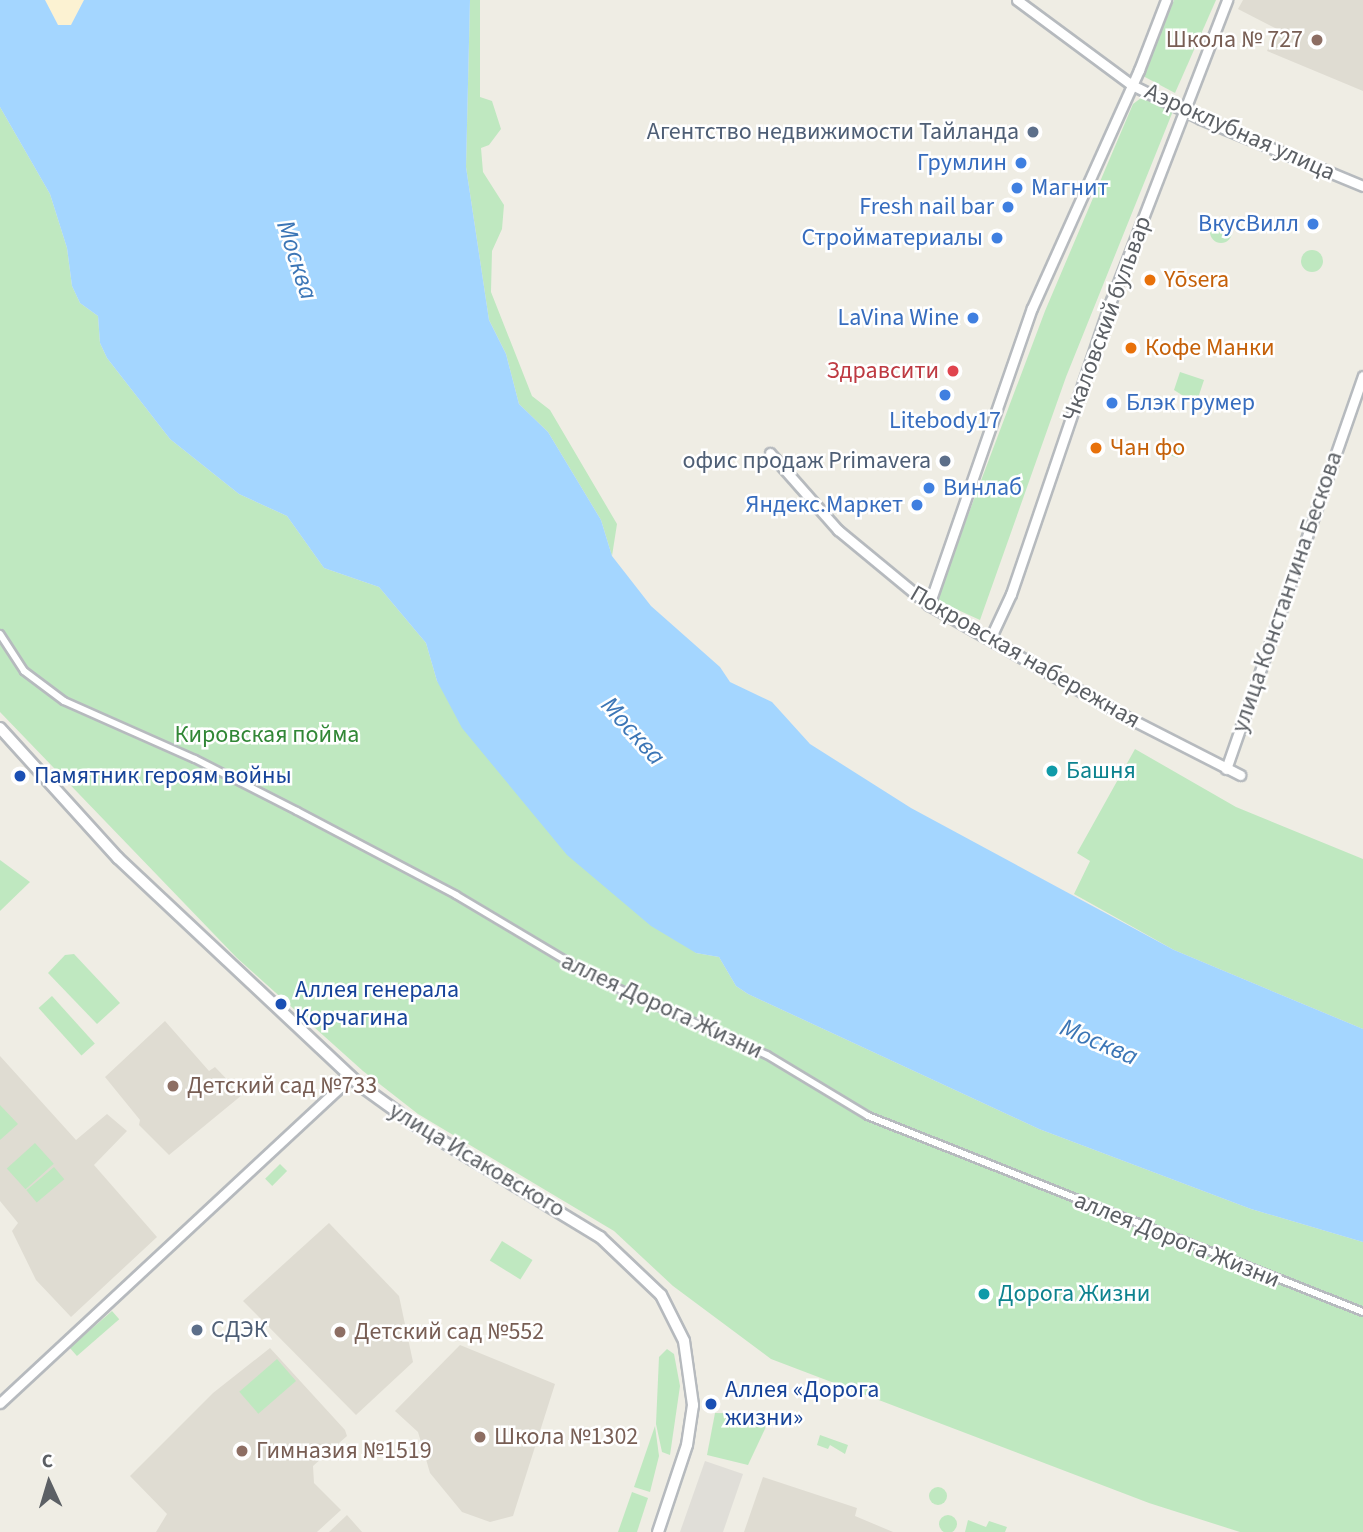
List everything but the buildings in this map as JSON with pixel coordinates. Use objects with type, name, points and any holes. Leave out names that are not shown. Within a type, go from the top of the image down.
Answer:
[{"type":"street","name":"Аэроклубная улица","points":[[1017,0],[1132,85],[1185,111],[1363,186]]},
{"type":"street","points":[[929,605],[1032,308],[1132,85],[1166,0]]},
{"type":"street","name":"Чкаловский бульвар","points":[[990,639],[1011,594],[1111,301],[1227,0]]},
{"type":"street","name":"улица Константина Бескова","points":[[1226,769],[1363,376]]},
{"type":"street","name":"Покровская набережная","points":[[770,453],[838,530],[929,605],[1240,775]]},
{"type":"street","name":"аллея Дорога Жизни","points":[[0,634],[24,670],[64,701],[195,759],[309,817],[456,895],[597,979],[767,1055],[868,1116],[1363,1312]]},
{"type":"street","name":"улица Исаковского","points":[[0,728],[118,858],[351,1077],[391,1109],[600,1237],[661,1296],[684,1341],[693,1405],[687,1446],[658,1532]]},
{"type":"street","points":[[0,1403],[351,1077]]},
{"type":"shaded area","name":"Школа № 727","points":[[1243,0],[1363,0],[1363,91],[1267,51],[1277,29],[1238,9]]},
{"type":"shaded area","name":"Детский сад №733","points":[[165,1021],[209,1071],[215,1067],[242,1095],[169,1155],[139,1125],[140,1120],[105,1077]]},
{"type":"shaded area","points":[[0,1056],[76,1140],[107,1114],[127,1131],[94,1165],[157,1237],[71,1317],[36,1280],[12,1231],[18,1223],[0,1201]]},
{"type":"shaded area","name":"Детский сад №552","points":[[329,1223],[399,1296],[413,1362],[356,1415],[243,1301]]},
{"type":"shaded area","name":"Школа №1302","points":[[460,1345],[555,1384],[513,1516],[490,1522],[462,1512],[430,1473],[418,1432],[395,1411]]},
{"type":"shaded area","name":"Гимназия №1519","points":[[270,1348],[345,1430],[347,1436],[313,1466],[314,1483],[341,1510],[317,1532],[156,1532],[167,1514],[130,1476],[213,1393]]},
{"type":"shaded area","points":[[705,1461],[743,1474],[723,1532],[680,1532]]},
{"type":"shaded area","points":[[763,1477],[857,1508],[855,1516],[893,1532],[744,1532]]},
{"type":"shaded area","points":[[347,1515],[362,1532],[329,1532]]},
{"type":"green space","points":[[470,0],[480,0],[480,97],[492,101],[501,129],[489,145],[481,148],[483,172],[504,205],[502,229],[492,251],[491,292],[532,396],[550,410],[617,524],[612,556],[601,520],[548,432],[519,404],[506,354],[489,320],[466,167]]},
{"type":"green space","points":[[1174,0],[1216,0],[1175,93],[1143,76]]},
{"type":"green space","points":[[1141,98],[1173,111],[1066,377],[980,620],[936,600],[1045,311],[1133,104]]},
{"type":"green space","name":"Кировская пойма","points":[[0,107],[50,194],[67,248],[72,286],[80,303],[98,316],[100,343],[107,358],[170,439],[239,494],[287,516],[324,568],[379,587],[426,643],[437,681],[696,953],[719,957],[736,986],[748,994],[1039,1129],[1251,1209],[1363,1242],[1363,1532],[1240,1532],[1149,1503],[771,1359],[673,1286],[614,1231],[418,1114],[363,1071],[237,958],[0,712]]},
{"type":"green space","points":[[1221,221],[1231,228],[1232,232],[1225,242],[1221,243],[1211,236],[1210,232],[1217,222]]},
{"type":"green space","points":[[1312,250],[1320,253],[1323,261],[1320,269],[1312,272],[1304,269],[1301,261],[1304,253]]},
{"type":"green space","points":[[1180,372],[1204,380],[1196,404],[1174,390]]},
{"type":"green space","points":[[1156,444],[1182,445],[1178,458],[1154,450]]},
{"type":"green space","points":[[1135,749],[1236,807],[1363,859],[1363,1029],[1174,950],[1074,894],[1090,861],[1077,853]]},
{"type":"green space","points":[[0,860],[30,882],[0,911]]},
{"type":"green space","points":[[74,954],[120,1003],[97,1024],[48,973],[65,955]]},
{"type":"green space","points":[[52,996],[95,1044],[81,1056],[39,1008]]},
{"type":"green space","points":[[0,1105],[18,1124],[0,1140]]},
{"type":"green space","points":[[35,1143],[54,1164],[25,1189],[7,1168]]},
{"type":"green space","points":[[280,1164],[287,1171],[272,1186],[265,1179]]},
{"type":"green space","points":[[54,1167],[64,1179],[37,1202],[26,1190]]},
{"type":"green space","points":[[502,1241],[533,1260],[520,1280],[490,1261]]},
{"type":"green space","points":[[112,1311],[119,1319],[77,1356],[70,1348]]},
{"type":"green space","points":[[667,1349],[674,1354],[680,1386],[670,1455],[662,1452],[656,1424],[659,1357]]},
{"type":"green space","points":[[277,1359],[296,1381],[258,1414],[239,1392]]},
{"type":"green space","points":[[715,1413],[772,1414],[748,1465],[707,1455]]},
{"type":"green space","points":[[655,1426],[659,1456],[650,1492],[634,1487]]},
{"type":"green space","points":[[820,1435],[848,1445],[845,1454],[830,1445],[828,1449],[817,1445]]},
{"type":"green space","points":[[938,1487],[944,1490],[947,1496],[944,1502],[938,1505],[932,1502],[929,1496],[932,1490]]},
{"type":"green space","points":[[632,1492],[648,1498],[637,1532],[618,1532]]},
{"type":"green space","points":[[948,1515],[956,1520],[957,1524],[952,1532],[948,1533],[940,1528],[939,1524],[944,1516]]},
{"type":"green space","points":[[968,1520],[986,1527],[989,1521],[1007,1527],[1005,1532],[965,1532]]},
{"type":"sand","points":[[45,0],[84,0],[71,25],[58,25]]},
{"type":"water","name":"Москва","points":[[0,0],[45,0],[58,25],[71,25],[84,0],[470,0],[466,167],[489,320],[506,354],[519,404],[548,432],[601,520],[612,556],[651,606],[720,667],[730,682],[772,702],[810,744],[911,808],[1174,950],[1363,1029],[1363,1242],[1251,1209],[1039,1129],[748,994],[736,986],[719,957],[696,953],[651,926],[567,855],[462,728],[437,681],[426,643],[379,587],[324,568],[287,516],[239,494],[170,439],[107,358],[100,343],[98,316],[80,303],[72,286],[67,248],[50,194],[0,107]]},
{"type":"place","name":"Школа № 727","points":[[1317,40]]},
{"type":"place","name":"Агентство недвижимости Тайланда","points":[[1033,132]]},
{"type":"place","name":"Грумлин","points":[[1021,163]]},
{"type":"place","name":"Магнит","points":[[1017,188]]},
{"type":"place","name":"Fresh nail bar","points":[[1008,207]]},
{"type":"place","name":"ВкусВилл","points":[[1313,224]]},
{"type":"place","name":"Стройматериалы","points":[[997,238]]},
{"type":"place","name":"Yōsera","points":[[1150,280]]},
{"type":"place","name":"LaVina Wine","points":[[973,318]]},
{"type":"place","name":"Кофе Манки","points":[[1131,348]]},
{"type":"place","name":"Здравсити","points":[[953,371]]},
{"type":"place","name":"Litebody17","points":[[945,395]]},
{"type":"place","name":"Блэк грумер","points":[[1112,403]]},
{"type":"place","name":"Чан фо","points":[[1096,448]]},
{"type":"place","name":"офис продаж Primavera","points":[[945,461]]},
{"type":"place","name":"Винлаб","points":[[929,488]]},
{"type":"place","name":"Яндекс.Маркет","points":[[917,505]]},
{"type":"place","name":"Башня","points":[[1052,771]]},
{"type":"place","name":"Памятник героям войны","points":[[20,776]]},
{"type":"place","name":"Аллея генерала Корчагина","points":[[281,1004]]},
{"type":"place","name":"Детский сад №733","points":[[173,1086]]},
{"type":"place","name":"Дорога Жизни","points":[[984,1294]]},
{"type":"place","name":"СДЭК","points":[[197,1330]]},
{"type":"place","name":"Детский сад №552","points":[[340,1332]]},
{"type":"place","name":"Аллея «Дорога жизни»","points":[[711,1404]]},
{"type":"place","name":"Школа №1302","points":[[480,1437]]},
{"type":"place","name":"Гимназия №1519","points":[[242,1451]]}]
